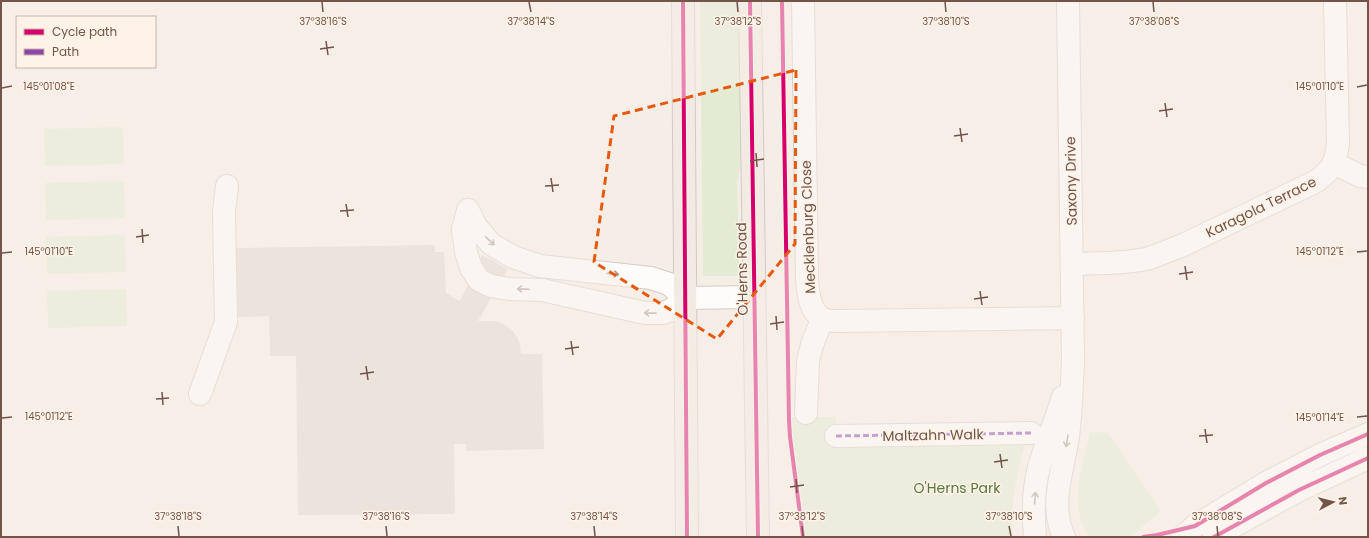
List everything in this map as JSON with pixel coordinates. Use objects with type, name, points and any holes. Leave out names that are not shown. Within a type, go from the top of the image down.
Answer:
[{"type":"main road","points":[[683,1],[687,537]]},
{"type":"main road","name":"O'Herns Road","points":[[750,1],[758,537]]},
{"type":"street","name":"Mecklenburg Close","points":[[803,1],[808,293],[811,305],[822,319]]},
{"type":"street","name":"Saxony Drive","points":[[1064,537],[1058,517],[1057,500],[1072,406],[1073,360],[1068,1]]},
{"type":"street","points":[[1335,1],[1338,143],[1337,156],[1334,163],[1360,176],[1368,177]]},
{"type":"street","name":"Karagola Terrace","points":[[1072,264],[1126,262],[1146,259],[1181,246],[1315,182],[1329,170],[1334,163]]},
{"type":"street","points":[[200,394],[226,322],[224,218],[227,186]]},
{"type":"street","points":[[685,298],[669,284],[651,278],[540,266],[512,257],[491,244],[475,225],[468,210],[463,230],[466,252],[471,268],[479,280],[491,286],[509,289],[542,290],[645,313],[662,313],[671,310],[685,298],[754,297]]},
{"type":"street","points":[[806,413],[808,361],[812,345],[822,319],[839,321],[1073,318]]},
{"type":"street","name":"Saxony Drive","points":[[1035,537],[1035,494],[1039,468],[1060,407],[1073,360]]},
{"type":"street","name":"Maltzahn Walk","points":[[836,436],[1030,433]]},
{"type":"street","points":[[1182,537],[1195,526],[1266,483],[1320,455],[1368,434]]},
{"type":"street","points":[[1214,537],[1299,490],[1368,458]]},
{"type":"highlighted area","points":[[796,70],[795,244],[717,339],[594,262],[614,116]]},
{"type":"green space","points":[[700,1],[744,1],[746,128],[737,184],[740,276],[703,276]]},
{"type":"green space","points":[[123,127],[124,164],[45,166],[44,129]]},
{"type":"green space","points":[[124,181],[125,218],[46,220],[45,183]]},
{"type":"green space","points":[[125,235],[126,272],[47,274],[46,237]]},
{"type":"green space","points":[[126,289],[127,326],[48,328],[47,291]]},
{"type":"green space","name":"O'Herns Park","points":[[792,417],[836,417],[836,426],[1027,438],[1015,487],[1012,511],[1012,537],[806,537]]},
{"type":"green space","points":[[1090,432],[1108,433],[1161,511],[1130,537],[1089,537],[1080,517],[1078,507],[1079,486]]},
{"type":"building","points":[[434,245],[435,252],[444,252],[446,293],[460,301],[482,255],[508,269],[478,321],[495,321],[511,329],[520,344],[521,354],[542,354],[544,449],[466,451],[466,444],[454,444],[455,514],[298,515],[296,356],[270,356],[269,316],[238,317],[236,248]]},
{"type":"marked path","points":[[836,436],[1031,433]]},
{"type":"cycle path","points":[[683,1],[687,537]]},
{"type":"cycle path","points":[[750,1],[758,537]]},
{"type":"cycle path","points":[[782,1],[789,421],[803,537]]},
{"type":"cycle path","points":[[1143,537],[1195,526],[1266,483],[1320,455],[1368,434]]},
{"type":"cycle path","points":[[1214,537],[1299,490],[1368,458]]}]
